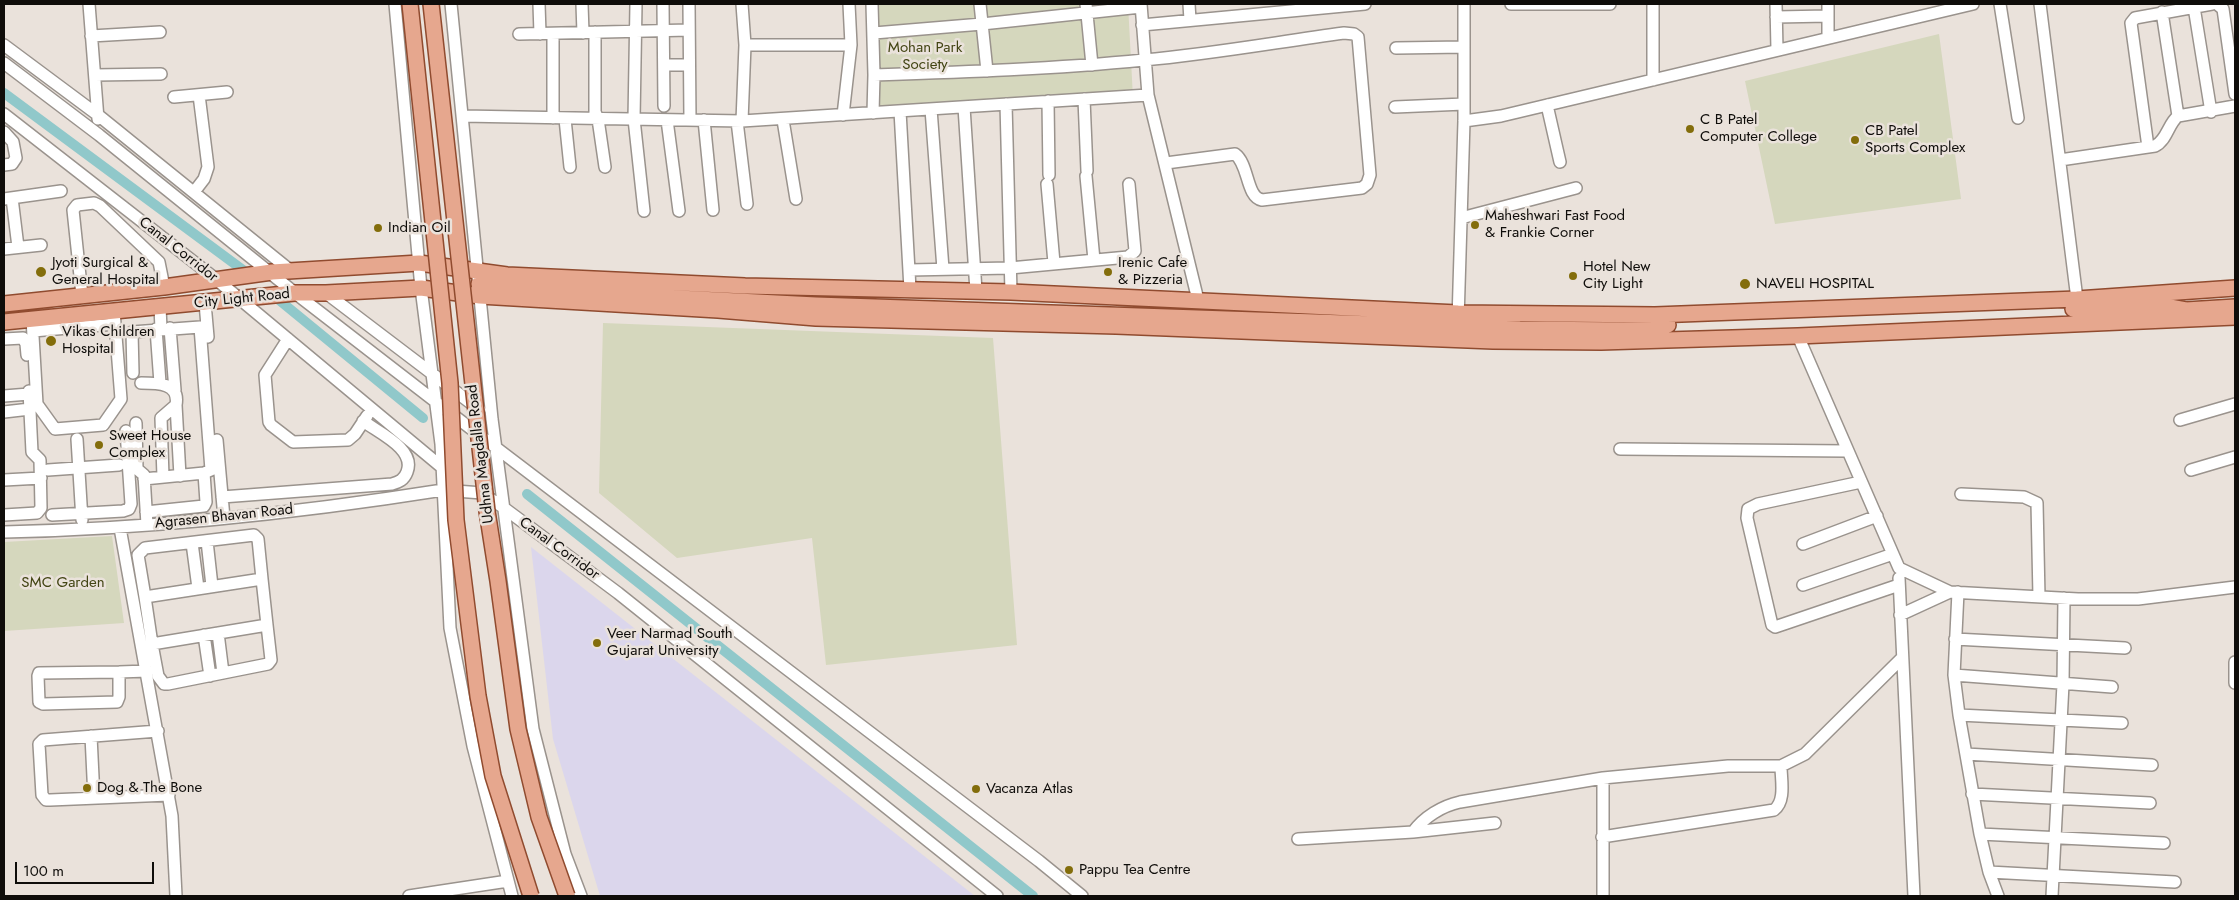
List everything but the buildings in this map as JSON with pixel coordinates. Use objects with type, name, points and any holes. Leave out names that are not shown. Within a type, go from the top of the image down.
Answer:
[{"type":"main road","name":"Udhna Magdalla Road","points":[[410,4],[450,383],[456,520],[478,696],[493,776],[530,896]]},
{"type":"main road","name":"Udhna Magdalla Road","points":[[431,4],[487,511],[518,729],[539,817],[567,896]]},
{"type":"main road","points":[[4,304],[164,287],[272,272],[419,263],[479,284],[718,310],[816,318],[1116,326],[1624,321],[1640,326],[2164,306],[2184,301],[2235,298]]},
{"type":"main road","points":[[479,284],[507,276],[745,286],[1011,292],[1198,300],[1458,324],[1600,342],[1798,336],[2235,317]]},
{"type":"main road","points":[[479,284],[540,287],[559,282],[721,295],[1458,324],[2077,299],[2235,288]]},
{"type":"main road","name":"City Light Road","points":[[22,323],[115,318],[160,307],[205,310],[240,299],[296,293],[479,284]]},
{"type":"main road","points":[[2164,306],[2186,310],[2235,307]]},
{"type":"street","points":[[89,4],[99,135]]},
{"type":"street","points":[[394,4],[421,288],[436,402],[442,466],[450,628],[473,746],[512,896]]},
{"type":"street","points":[[452,4],[492,419],[533,729],[565,854],[581,896]]},
{"type":"street","points":[[539,4],[540,34]]},
{"type":"street","points":[[582,4],[583,33]]},
{"type":"street","points":[[636,4],[634,120],[644,211]]},
{"type":"street","points":[[663,4],[664,106]]},
{"type":"street","points":[[689,4],[690,120]]},
{"type":"street","points":[[742,4],[745,45],[740,121],[747,204]]},
{"type":"street","points":[[843,115],[851,45],[849,4]]},
{"type":"street","points":[[872,4],[874,33],[873,113]]},
{"type":"street","points":[[980,4],[987,71]]},
{"type":"street","points":[[1189,4],[1190,20]]},
{"type":"street","points":[[1142,25],[1190,20],[1236,9],[1365,4]]},
{"type":"street","points":[[1458,324],[1464,121],[1464,4]]},
{"type":"street","points":[[1511,4],[1610,4]]},
{"type":"street","points":[[1653,4],[1653,80]]},
{"type":"street","points":[[1776,4],[1776,50]]},
{"type":"street","points":[[1828,4],[1828,38]]},
{"type":"street","points":[[1464,121],[1501,116],[1973,4]]},
{"type":"street","points":[[2000,4],[2018,118]]},
{"type":"street","points":[[2040,4],[2077,299]]},
{"type":"street","points":[[2148,147],[2131,23],[2135,18],[2212,4]]},
{"type":"street","points":[[2216,4],[2223,8],[2235,94]]},
{"type":"street","points":[[874,33],[982,24],[1086,8],[1141,5],[1148,94],[1198,300]]},
{"type":"street","points":[[2194,7],[2211,112]]},
{"type":"street","points":[[1086,8],[1092,64]]},
{"type":"street","points":[[2060,160],[2159,144],[2178,116],[2162,12]]},
{"type":"street","points":[[1776,17],[1828,16]]},
{"type":"street","points":[[519,34],[689,30]]},
{"type":"street","points":[[91,36],[160,32]]},
{"type":"street","points":[[595,32],[595,112],[598,119],[605,167]]},
{"type":"street","points":[[874,75],[987,71],[1146,60],[1344,33],[1354,34],[1359,42],[1370,175],[1367,184],[1362,188],[1262,200],[1253,194],[1243,164],[1235,154],[1166,163]]},
{"type":"street","points":[[552,118],[553,34]]},
{"type":"street","points":[[4,45],[98,115],[291,271]]},
{"type":"street","points":[[745,45],[851,45]]},
{"type":"street","points":[[1396,48],[1464,47]]},
{"type":"street","points":[[4,63],[99,135],[296,293],[436,402],[1007,836],[1082,896]]},
{"type":"street","points":[[22,77],[31,65]]},
{"type":"street","points":[[664,65],[689,65]]},
{"type":"street","points":[[94,76],[161,74]]},
{"type":"street","points":[[174,97],[227,92]]},
{"type":"street","points":[[462,116],[634,120],[783,120],[1148,94]]},
{"type":"street","points":[[194,192],[204,179],[208,167],[199,95]]},
{"type":"street","points":[[1084,99],[1087,173],[1094,260]]},
{"type":"street","points":[[1048,101],[1048,179],[1054,263]]},
{"type":"street","points":[[1006,104],[1011,292]]},
{"type":"street","points":[[1396,106],[1464,104]]},
{"type":"street","points":[[1547,105],[1560,162]]},
{"type":"street","points":[[2178,116],[2211,112],[2235,106]]},
{"type":"street","points":[[964,107],[976,292]]},
{"type":"street","points":[[931,109],[943,269]]},
{"type":"street","points":[[900,111],[910,289]]},
{"type":"street","name":"Canal Corridor","points":[[6,117],[217,280],[442,466],[467,491]]},
{"type":"street","points":[[564,118],[570,167]]},
{"type":"street","points":[[667,120],[679,211]]},
{"type":"street","points":[[704,120],[713,210]]},
{"type":"street","points":[[783,120],[796,199]]},
{"type":"street","points":[[4,132],[13,142],[16,158],[12,164],[4,165]]},
{"type":"street","points":[[909,270],[1010,268],[1128,257],[1135,251],[1130,184]]},
{"type":"street","points":[[1461,218],[1576,188]]},
{"type":"street","points":[[18,247],[8,199],[60,191]]},
{"type":"street","points":[[82,295],[73,210],[77,205],[94,203],[100,206],[159,262],[164,287]]},
{"type":"street","points":[[4,249],[41,245]]},
{"type":"street","points":[[326,293],[492,419]]},
{"type":"street","points":[[160,307],[175,390],[180,476]]},
{"type":"street","points":[[205,310],[224,518]]},
{"type":"street","points":[[22,323],[37,404],[55,429],[103,425],[120,399],[115,318]]},
{"type":"street","points":[[19,338],[22,323]]},
{"type":"street","points":[[133,373],[131,333],[196,326],[201,330],[211,470],[204,473],[144,479]]},
{"type":"street","points":[[160,382],[163,329]]},
{"type":"street","points":[[1798,336],[1899,568],[1901,659],[1914,896]]},
{"type":"street","points":[[4,339],[19,338],[26,340],[32,452],[40,460],[44,474],[40,511],[37,513],[4,515]]},
{"type":"street","points":[[288,339],[265,374],[269,422],[271,425],[297,443],[348,440],[355,434],[372,408]]},
{"type":"street","points":[[142,383],[160,382],[175,390]]},
{"type":"street","points":[[4,396],[29,394]]},
{"type":"street","points":[[2180,420],[2235,404]]},
{"type":"street","points":[[164,477],[161,418],[176,405]]},
{"type":"street","points":[[4,412],[30,409]]},
{"type":"street","points":[[222,497],[400,482],[409,464],[405,454],[363,421]]},
{"type":"street","points":[[136,423],[137,469],[144,475],[147,525]]},
{"type":"street","points":[[52,514],[82,514],[129,509],[131,504],[126,431]]},
{"type":"street","points":[[77,439],[83,530]]},
{"type":"street","points":[[1620,449],[1847,451]]},
{"type":"street","points":[[2191,470],[2235,457]]},
{"type":"street","points":[[4,480],[79,468],[118,465]]},
{"type":"street","points":[[146,512],[204,506],[206,502],[204,473]]},
{"type":"street","points":[[1861,482],[1758,504],[1748,509],[1747,518],[1772,625],[1775,627],[1899,585]]},
{"type":"street","name":"Canal Corridor","points":[[443,490],[482,493],[504,508],[618,593],[997,896]]},
{"type":"street","name":"Agrasen Bhavan Road","points":[[4,532],[120,528],[196,521],[443,490]]},
{"type":"street","points":[[1960,494],[2024,497],[2037,504],[2039,596]]},
{"type":"street","points":[[1803,544],[1877,516]]},
{"type":"street","points":[[196,521],[199,542],[212,586]]},
{"type":"street","points":[[120,528],[142,615],[152,644],[158,676],[164,684],[224,674],[270,663],[268,625],[256,536],[145,548],[139,552],[138,556],[145,597],[142,615],[147,671],[172,816],[176,896]]},
{"type":"street","points":[[198,588],[199,542]]},
{"type":"street","points":[[1803,585],[1893,554]]},
{"type":"street","points":[[1899,568],[1954,592],[2064,598],[2138,599],[2235,587]]},
{"type":"street","points":[[145,597],[262,579]]},
{"type":"street","points":[[1900,615],[1954,592]]},
{"type":"street","points":[[1954,592],[1954,675],[1959,715],[1980,834],[1989,872],[1998,896]]},
{"type":"street","points":[[2052,896],[2063,684],[2064,598]]},
{"type":"street","points":[[152,644],[268,625]]},
{"type":"street","points":[[218,633],[224,674]]},
{"type":"street","points":[[204,635],[210,676]]},
{"type":"street","points":[[1955,640],[2125,648]]},
{"type":"street","points":[[1413,832],[1426,819],[1452,804],[1603,778],[1728,766],[1781,766],[1804,754],[1901,659]]},
{"type":"street","points":[[2235,662],[2235,683]]},
{"type":"street","points":[[119,672],[117,702],[43,704],[39,702],[39,673],[147,671]]},
{"type":"street","points":[[1954,675],[2112,687]]},
{"type":"street","points":[[1959,715],[2122,723]]},
{"type":"street","points":[[158,731],[43,740],[39,744],[43,798],[50,800],[169,795]]},
{"type":"street","points":[[91,736],[94,798]]},
{"type":"street","points":[[1966,754],[2152,765]]},
{"type":"street","points":[[1602,837],[1774,810],[1778,807],[1781,798],[1781,766]]},
{"type":"street","points":[[1603,778],[1603,896]]},
{"type":"street","points":[[1972,794],[2057,800],[2150,803]]},
{"type":"street","points":[[1298,839],[1413,832],[1495,823]]},
{"type":"street","points":[[1980,834],[2164,844]]},
{"type":"street","points":[[1989,872],[2175,882]]},
{"type":"street","points":[[409,896],[508,881]]},
{"type":"shaded area","name":"Veer Narmad South Gujarat University","points":[[531,547],[975,896],[600,896],[553,739]]},
{"type":"green space","name":"Mohan Park Society","points":[[869,4],[1128,4],[1133,98],[875,113]]},
{"type":"green space","name":"CB Patel Sports Complex","points":[[1939,34],[1961,199],[1775,224],[1745,81]]},
{"type":"green space","points":[[603,323],[993,338],[1017,645],[826,665],[812,538],[677,558],[599,493]]},
{"type":"green space","name":"SMC Garden","points":[[112,536],[124,623],[4,631],[4,542]]},
{"type":"waterway","points":[[4,93],[247,273]]},
{"type":"waterway","points":[[279,300],[423,418]]},
{"type":"waterway","points":[[527,494],[1033,896]]},
{"type":"place","name":"C B Patel Computer College","points":[[1690,129]]},
{"type":"place","name":"CB Patel Sports Complex","points":[[1855,140]]},
{"type":"place","name":"Maheshwari Fast Food & Frankie Corner","points":[[1475,225]]},
{"type":"place","name":"Indian Oil","points":[[378,228]]},
{"type":"place","name":"Jyoti Surgical & General Hospital","points":[[41,272]]},
{"type":"place","name":"Irenic Cafe & Pizzeria","points":[[1108,272]]},
{"type":"place","name":"Hotel New City Light","points":[[1573,276]]},
{"type":"place","name":"NAVELI HOSPITAL","points":[[1745,284]]},
{"type":"place","name":"Vikas Children Hospital","points":[[51,341]]},
{"type":"place","name":"Sweet House Complex","points":[[99,445]]},
{"type":"place","name":"Veer Narmad South Gujarat University","points":[[597,643]]},
{"type":"place","name":"Dog & The Bone","points":[[87,788]]},
{"type":"place","name":"Vacanza Atlas","points":[[976,789]]},
{"type":"place","name":"Pappu Tea Centre","points":[[1069,870]]}]
